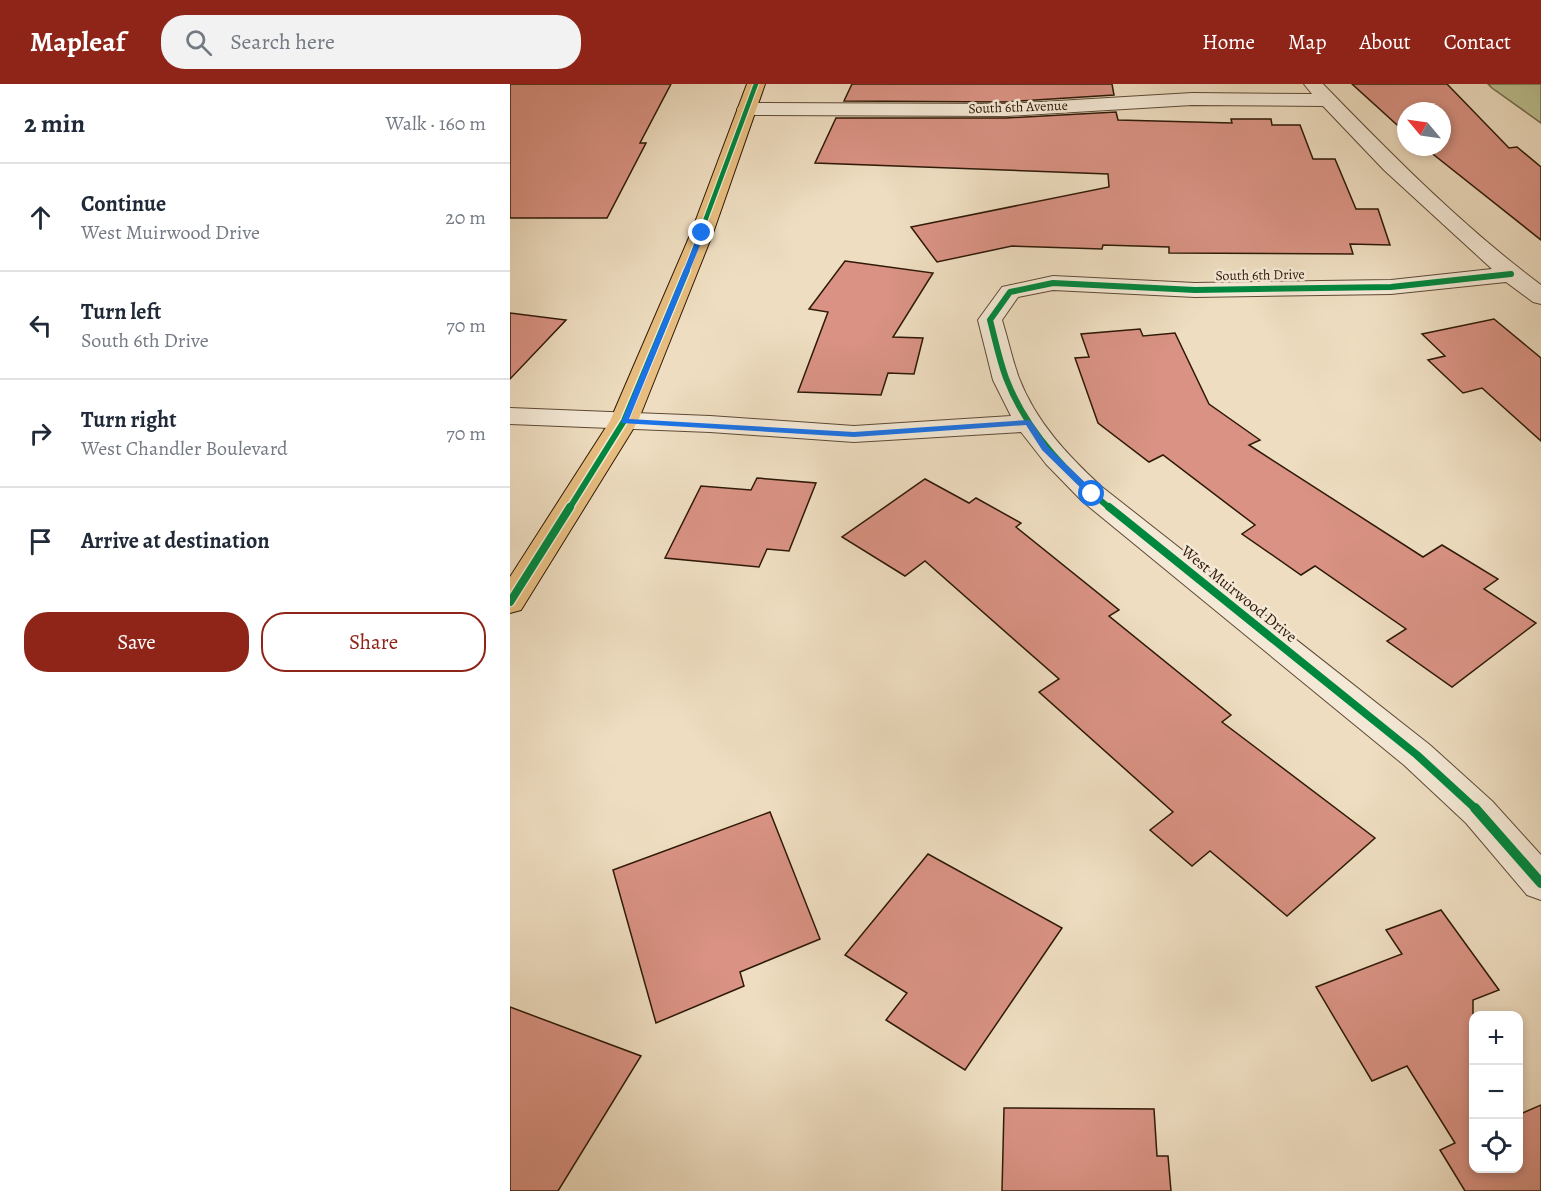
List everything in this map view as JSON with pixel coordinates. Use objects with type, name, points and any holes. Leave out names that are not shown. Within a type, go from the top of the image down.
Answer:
[{"type":"main road","points":[[510,602],[624,421],[699,241],[756,84]]},
{"type":"street","name":"South 6th Avenue","points":[[747,109],[1006,110],[1319,92]]},
{"type":"street","points":[[1319,92],[1391,166],[1511,274],[1541,297]]},
{"type":"street","name":"South 6th Drive","points":[[1010,292],[1053,284],[1194,290],[1391,286],[1511,274]]},
{"type":"street","name":"West Muirwood Drive","points":[[1010,292],[990,320],[1009,386],[1028,423],[1045,448],[1092,494],[1417,754],[1479,812],[1541,884]]},
{"type":"street","points":[[510,416],[854,434],[1028,423]]},
{"type":"green space","points":[[1488,84],[1541,84],[1541,123],[1492,88]]},
{"type":"building","points":[[510,84],[671,84],[640,143],[646,143],[607,218],[510,218]]},
{"type":"building","points":[[852,84],[1112,84],[1114,95],[1006,102],[844,101]]},
{"type":"building","points":[[1352,84],[1447,84],[1509,148],[1517,147],[1541,167],[1541,240],[1435,156],[1451,156],[1451,102],[1397,102],[1397,125]]},
{"type":"building","points":[[1116,112],[1118,120],[1232,123],[1231,119],[1271,119],[1272,125],[1300,125],[1313,159],[1335,159],[1356,209],[1378,209],[1390,245],[1350,244],[1353,254],[1169,253],[1169,247],[1103,245],[1102,249],[1012,246],[937,262],[911,227],[1109,187],[1108,174],[815,163],[836,118],[1006,118]]},
{"type":"building","points":[[845,261],[933,273],[893,337],[923,338],[914,374],[888,373],[881,395],[798,392],[828,312],[809,309]]},
{"type":"building","points":[[510,313],[566,320],[510,379]]},
{"type":"building","points":[[1494,319],[1541,358],[1541,441],[1482,388],[1463,393],[1428,360],[1445,356],[1422,334]]},
{"type":"building","points":[[1140,329],[1143,336],[1175,333],[1209,404],[1260,440],[1249,445],[1423,557],[1442,545],[1498,579],[1484,589],[1536,623],[1452,687],[1387,641],[1406,629],[1315,566],[1301,575],[1242,534],[1255,525],[1163,455],[1149,462],[1098,423],[1075,358],[1089,357],[1081,334]]},
{"type":"building","points":[[757,478],[816,483],[789,551],[767,549],[759,567],[665,558],[701,486],[751,490]]},
{"type":"building","points":[[925,479],[969,503],[976,498],[1021,523],[1016,527],[1119,610],[1109,616],[1231,715],[1222,722],[1375,838],[1287,916],[1210,851],[1192,866],[1150,830],[1173,812],[1039,692],[1059,679],[925,561],[905,576],[842,537]]},
{"type":"building","points":[[770,812],[820,939],[740,972],[744,986],[656,1023],[613,870]]},
{"type":"building","points":[[928,854],[1062,928],[965,1070],[886,1020],[907,993],[845,955]]},
{"type":"building","points":[[1441,910],[1499,990],[1473,1000],[1473,1011],[1469,1011],[1469,1173],[1523,1173],[1523,1113],[1541,1105],[1541,1191],[1465,1191],[1440,1150],[1455,1143],[1407,1066],[1372,1081],[1316,987],[1402,954],[1386,930]]},
{"type":"building","points":[[510,1007],[641,1056],[558,1191],[510,1191]]},
{"type":"building","points":[[1004,1108],[1154,1109],[1157,1156],[1168,1156],[1171,1191],[1002,1191]]},
{"type":"cycle path","points":[[510,602],[624,421],[702,233],[756,84]]},
{"type":"cycle path","points":[[1511,274],[1391,287],[1195,290],[1053,283],[1010,292],[990,320],[998,354],[1018,404],[1045,445],[1067,469],[1092,494],[1417,755],[1479,812],[1541,883]]},
{"type":"route","points":[[702,233],[624,421],[710,424],[854,434],[1028,423],[1045,448],[1092,494]]}]
